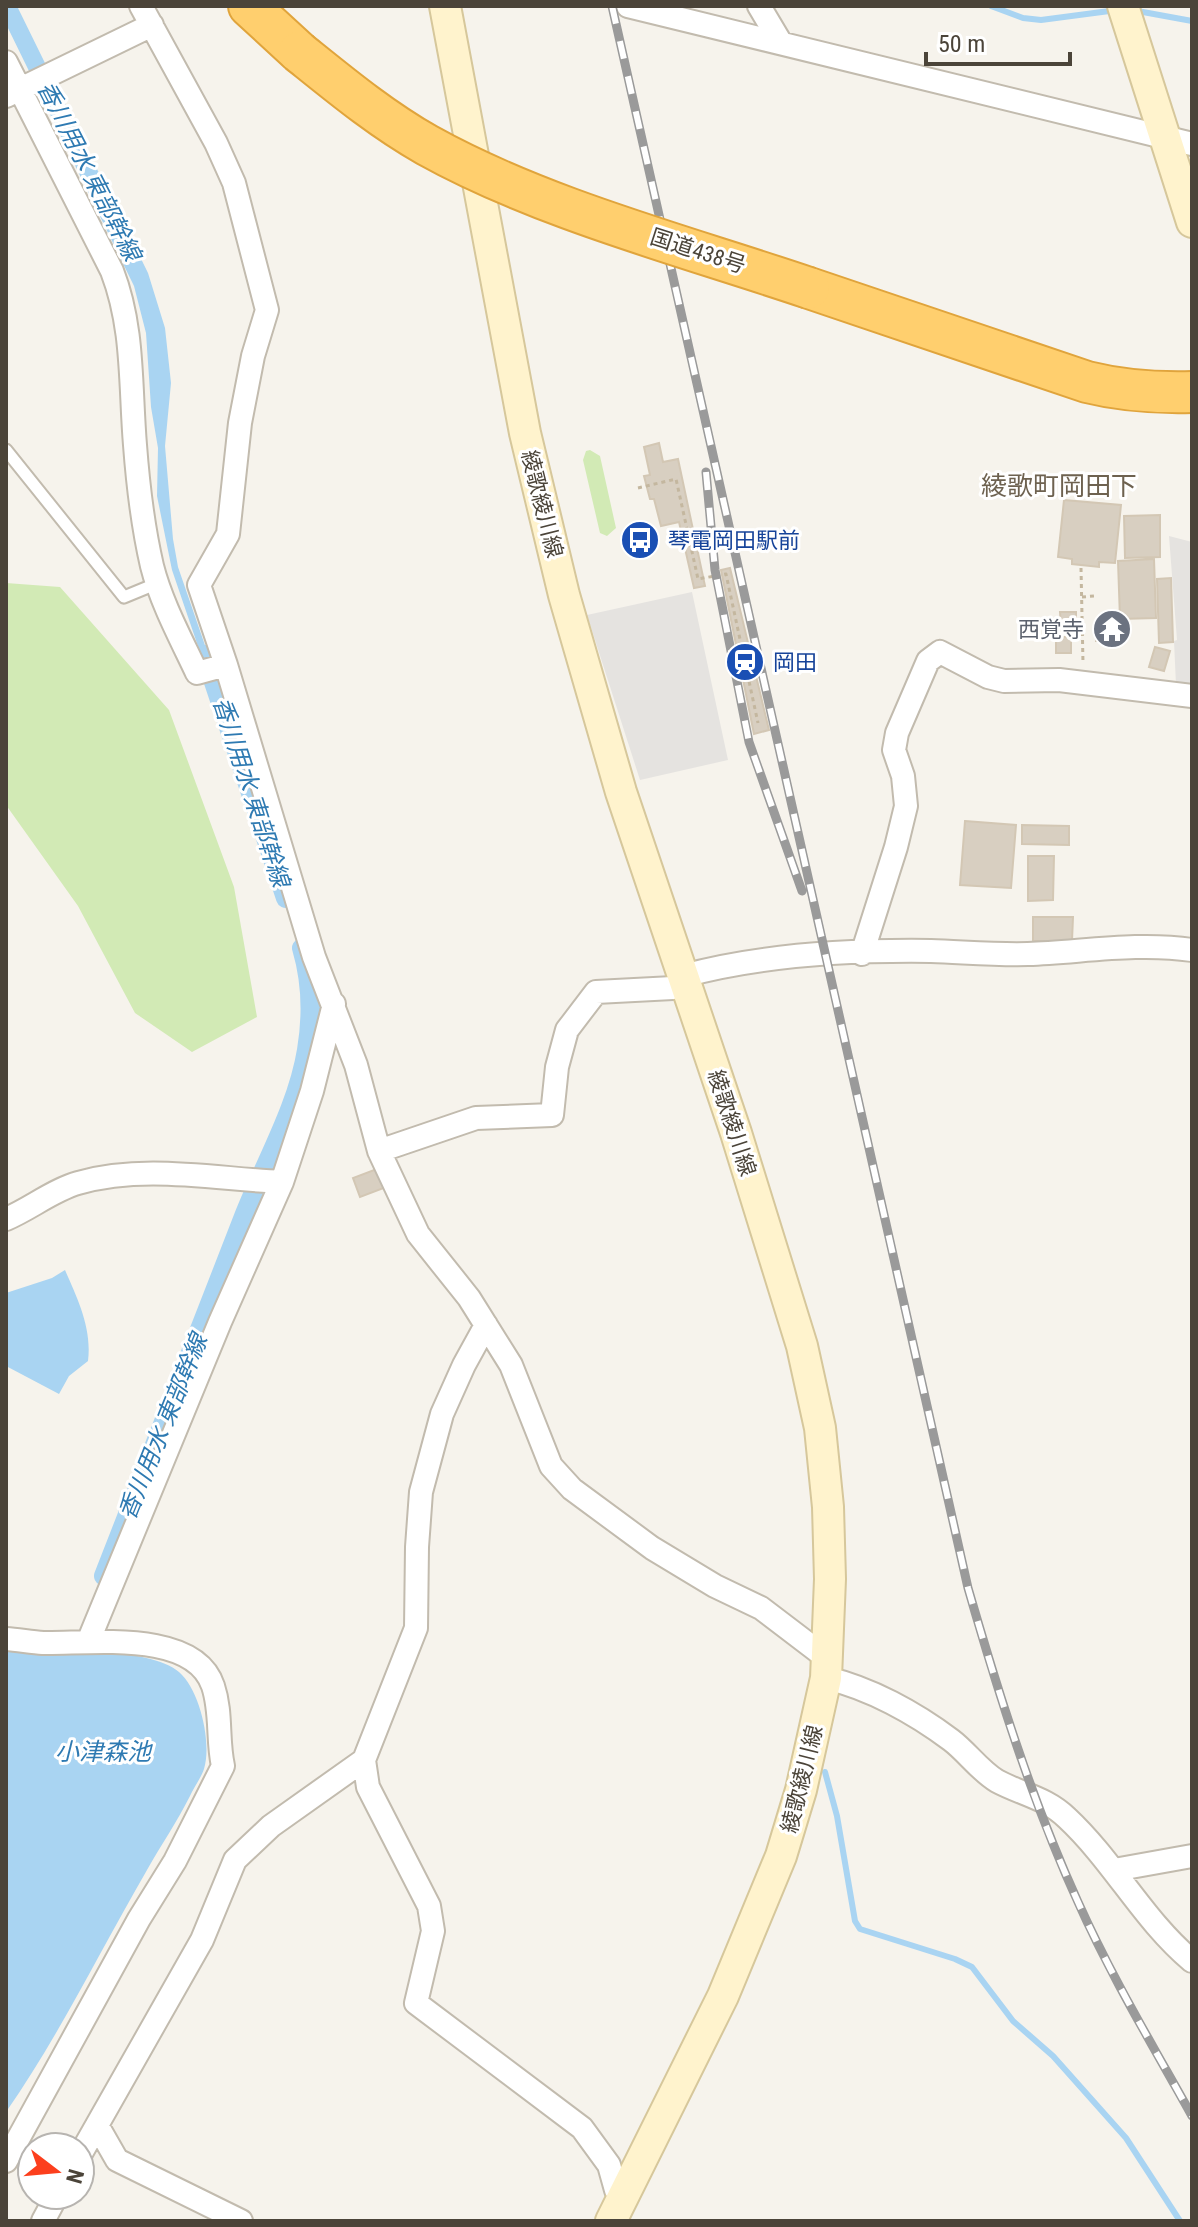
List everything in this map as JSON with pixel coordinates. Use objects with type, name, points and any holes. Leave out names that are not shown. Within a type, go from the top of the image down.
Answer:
[{"type":"highway","name":"国道438号","points":[[249,6],[299,52],[382,116],[426,144],[507,184],[1087,382],[1132,391],[1192,392]]},
{"type":"main road","name":"綾歌綾川線","points":[[445,6],[525,433],[564,595],[617,778],[802,1346],[820,1428],[828,1507],[830,1579],[827,1668],[801,1790],[776,1869],[723,1996],[616,2210]]},
{"type":"main road","points":[[1123,9],[1178,141],[1192,222]]},
{"type":"street","points":[[628,6],[1178,141]]},
{"type":"street","points":[[759,6],[781,43]]},
{"type":"street","points":[[18,90],[87,55],[147,16],[216,143],[234,183],[267,310],[253,356],[240,423],[228,534],[199,585],[215,668],[314,957],[356,1065],[379,1151],[418,1234],[469,1298],[511,1365],[551,1466],[572,1489],[652,1548],[715,1586],[761,1608],[827,1668],[951,1740],[996,1780],[1033,1795],[1066,1816],[1114,1870],[1132,1898],[1179,1951],[1192,1961]]},
{"type":"street","points":[[6,62],[112,271],[123,300],[128,322],[135,447],[145,530],[158,583],[197,673],[215,668]]},
{"type":"street","points":[[862,954],[906,806],[903,776],[894,750],[897,733],[928,661],[940,652],[988,677],[1004,681],[1059,680],[1192,696]]},
{"type":"street","points":[[379,1151],[476,1118],[552,1115],[557,1067],[567,1030],[596,992],[673,988],[684,980],[762,962],[862,954],[927,951],[1026,954],[1138,947],[1192,950]]},
{"type":"street","points":[[88,1642],[220,1322],[282,1182],[312,1091],[334,1004]]},
{"type":"street","points":[[6,1219],[75,1184],[111,1176],[196,1174],[282,1182]]},
{"type":"street","points":[[486,1325],[442,1414],[421,1492],[416,1628],[364,1760],[368,1787],[429,1906],[433,1931],[416,2003],[582,2128],[609,2165],[616,2190],[616,2210]]},
{"type":"street","points":[[6,1639],[41,1643],[133,1642],[180,1653],[200,1665],[212,1683],[220,1715],[218,1744],[223,1766],[175,1861],[139,1919],[6,2161]]},
{"type":"street","points":[[94,2131],[202,1940],[235,1860],[271,1826],[364,1760]]},
{"type":"street","points":[[1114,1870],[1192,1856]]},
{"type":"street","points":[[97,2125],[117,2160],[241,2221]]},
{"type":"lane","points":[[6,450],[124,597],[158,583]]},
{"type":"path","points":[[638,488],[676,479],[698,579],[726,574],[758,723]]},
{"type":"path","points":[[1081,568],[1083,683]]},
{"type":"path","points":[[1082,597],[1094,596]]},
{"type":"green space","points":[[586,451],[600,456],[616,528],[607,536],[600,533],[583,460]]},
{"type":"green space","points":[[6,583],[60,587],[169,710],[234,887],[257,1017],[192,1052],[135,1013],[78,906],[6,805]]},
{"type":"shaded area","points":[[1169,536],[1192,542],[1192,687],[1176,685],[1174,641],[1177,640]]},
{"type":"shaded area","points":[[692,592],[728,760],[640,780],[587,615]]},
{"type":"water","points":[[6,6],[17,6],[148,273],[165,328],[171,383],[165,446],[173,539],[178,567],[208,654],[202,658],[172,570],[157,496],[158,448],[151,407],[146,333],[134,286],[6,24]]},
{"type":"water","points":[[65,1270],[83,1314],[89,1349],[88,1361],[69,1376],[59,1394],[6,1366],[6,1293],[52,1278]]},
{"type":"water","name":"小津森池","points":[[6,1650],[122,1654],[165,1664],[179,1672],[193,1691],[205,1732],[206,1758],[204,1769],[185,1806],[62,2023],[6,2112]]},
{"type":"building","points":[[659,443],[663,462],[678,459],[705,586],[694,588],[679,522],[661,526],[654,499],[650,499],[644,476],[650,475],[644,447]]},
{"type":"building","points":[[1064,500],[1121,505],[1115,563],[1099,562],[1099,567],[1072,564],[1072,559],[1058,557]]},
{"type":"building","points":[[1160,515],[1160,557],[1125,558],[1124,516]]},
{"type":"building","points":[[1154,559],[1156,618],[1120,619],[1118,561]]},
{"type":"building","points":[[730,568],[769,730],[754,734],[721,570]]},
{"type":"building","points":[[1171,578],[1173,642],[1159,643],[1157,579]]},
{"type":"building","points":[[1060,612],[1076,612],[1076,627],[1061,627]]},
{"type":"building","points":[[1126,619],[1126,640],[1096,641],[1096,620]]},
{"type":"building","points":[[1056,637],[1071,637],[1071,653],[1056,653]]},
{"type":"building","points":[[1155,647],[1170,651],[1164,671],[1149,667]]},
{"type":"building","points":[[965,821],[1016,825],[1011,888],[960,885]]},
{"type":"building","points":[[1022,825],[1069,826],[1069,845],[1022,844]]},
{"type":"building","points":[[1028,856],[1054,856],[1053,900],[1028,901]]},
{"type":"building","points":[[1033,917],[1073,917],[1072,941],[1033,941]]},
{"type":"building","points":[[382,1167],[389,1186],[360,1197],[353,1178]]},
{"type":"waterway","points":[[991,6],[1023,18],[1041,20],[1117,10]]},
{"type":"waterway","points":[[1132,10],[1192,21]]},
{"type":"waterway","name":"香川用水 東部幹線","points":[[205,655],[286,898]]},
{"type":"waterway","name":"香川用水 東部幹線","points":[[104,1576],[303,1071],[311,1011],[310,986],[302,948]]},
{"type":"waterway","points":[[825,1772],[837,1816],[855,1921],[860,1929],[972,1967],[1013,2021],[1053,2056],[1126,2138],[1180,2221]]},
{"type":"railway","points":[[612,6],[968,1588],[1017,1747],[1061,1864],[1104,1957],[1192,2116]]},
{"type":"railway","points":[[706,472],[715,570],[749,742],[802,891]]},
{"type":"place","name":"琴電岡田駅前","points":[[640,540]]},
{"type":"place","name":"西覚寺","points":[[1112,629]]},
{"type":"place","name":"岡田","points":[[745,662]]},
{"type":"district","name":"綾歌町岡田下","points":[[1059,486]]}]
